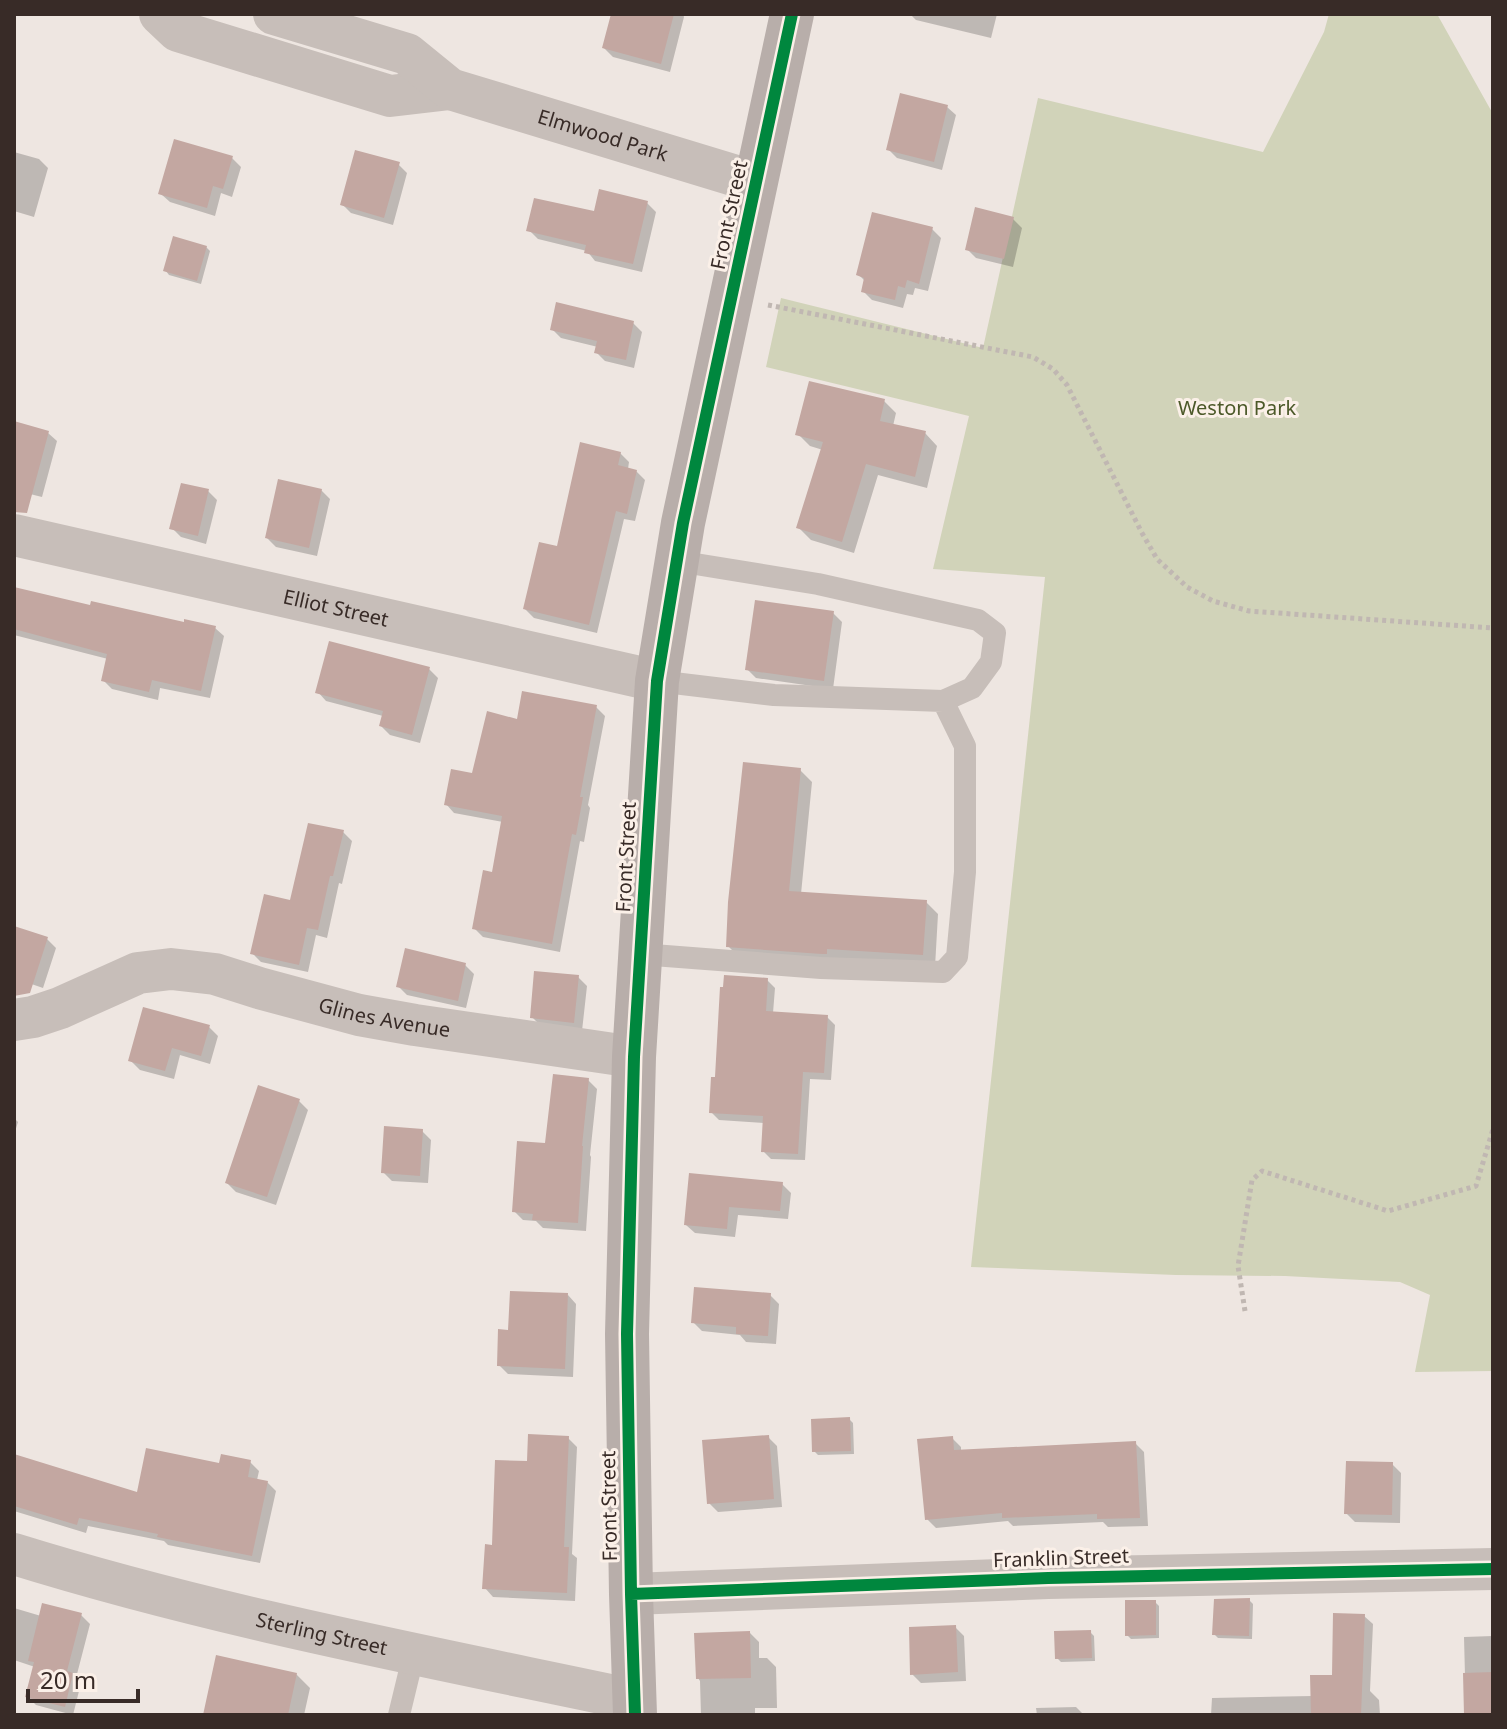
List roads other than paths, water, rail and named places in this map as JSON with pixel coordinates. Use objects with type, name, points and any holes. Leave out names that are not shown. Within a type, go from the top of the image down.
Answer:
[{"type":"street","name":"Elmwood Park","points":[[160,14],[178,31],[390,96],[450,89]]},
{"type":"street","name":"Elmwood Park","points":[[274,14],[407,54],[450,89],[756,182]]},
{"type":"street","name":"Front Street","points":[[635,1707],[627,1334],[634,1057],[657,681],[683,523],[792,14]]},
{"type":"street","name":"Elliot Street","points":[[14,535],[657,681]]},
{"type":"street","name":"Glines Avenue","points":[[14,1020],[60,1008],[138,973],[171,969],[215,974],[359,1015],[634,1057]]},
{"type":"street","name":"Sterling Street","points":[[14,1554],[169,1599],[414,1653],[635,1707]]},
{"type":"street","name":"Franklin Street","points":[[631,1594],[1048,1578],[1493,1569]]},
{"type":"lane","points":[[657,681],[774,695],[943,701],[972,688],[991,662],[995,633],[978,620],[818,584],[677,561]]},
{"type":"lane","points":[[640,954],[821,968],[943,972],[957,957],[965,872],[965,746],[943,701]]},
{"type":"lane","points":[[399,1715],[414,1653]]},
{"type":"park label","name":"Weston Park","points":[[1237,408]]}]
